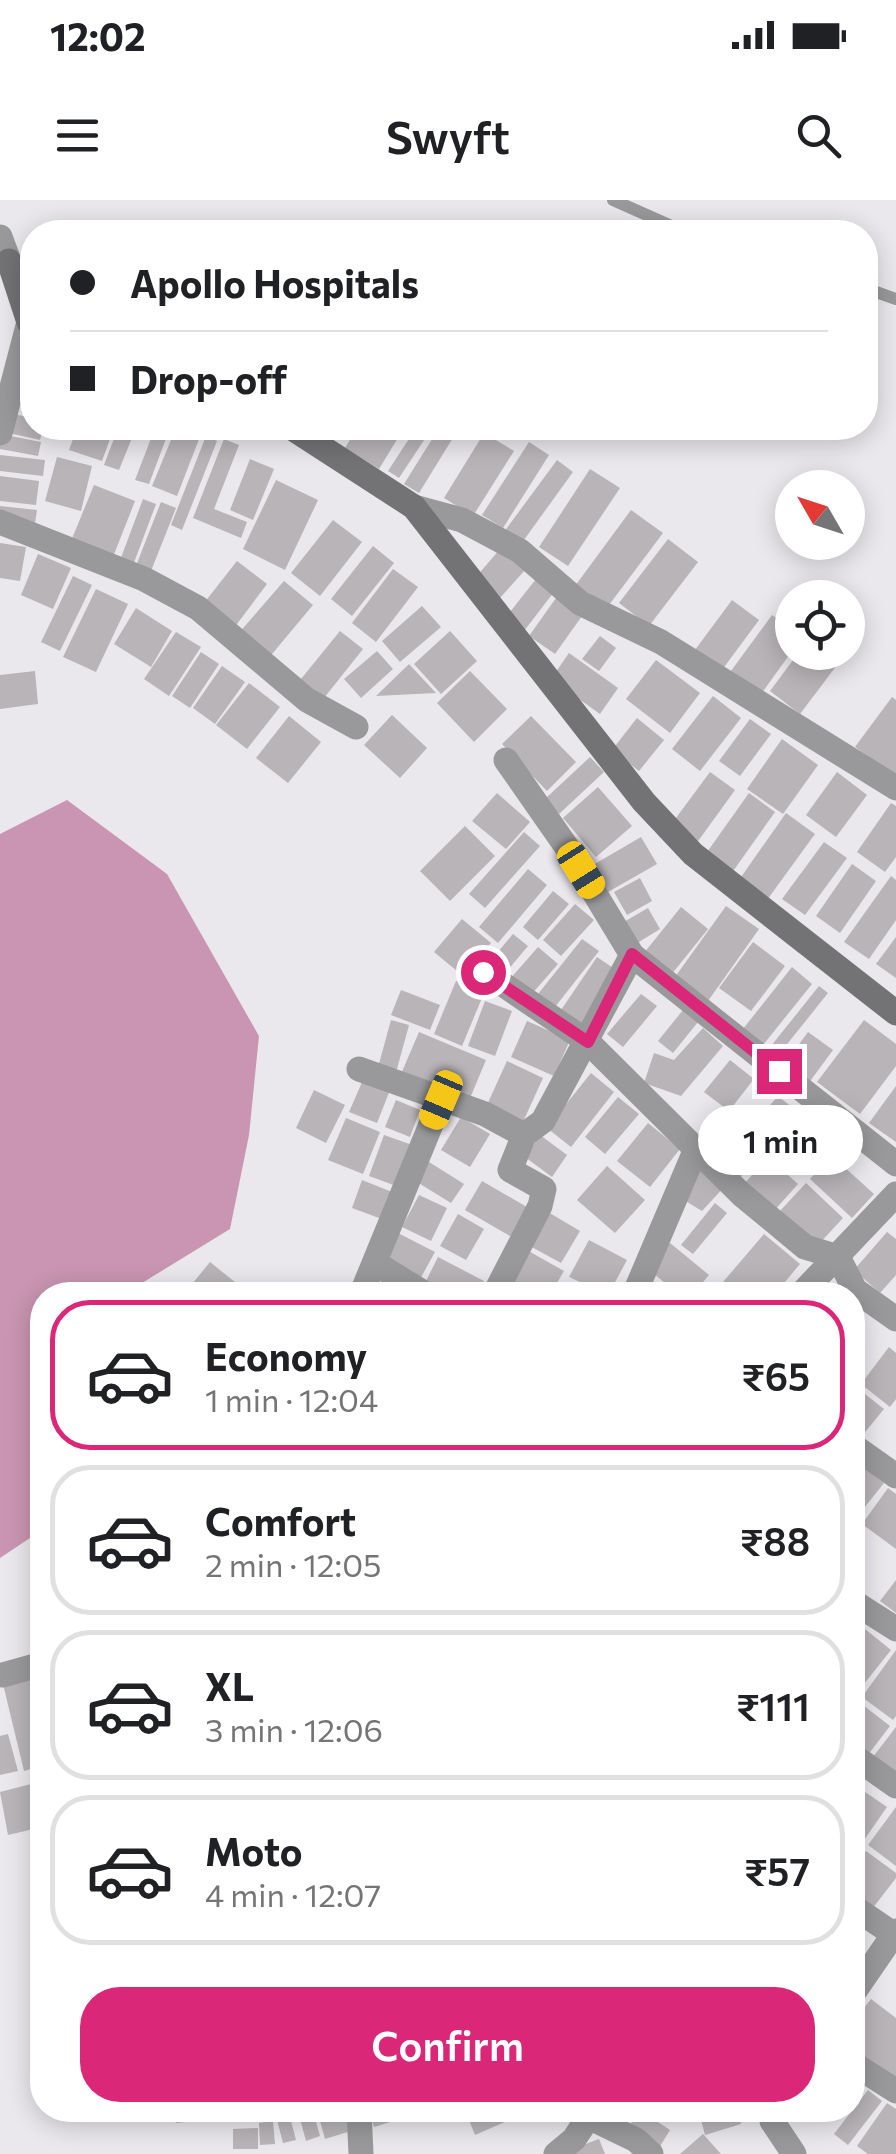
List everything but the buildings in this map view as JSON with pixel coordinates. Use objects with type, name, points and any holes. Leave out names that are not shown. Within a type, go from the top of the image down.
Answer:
[{"type":"street","points":[[4,249],[20,292]]},
{"type":"street","points":[[0,433],[20,361]]},
{"type":"street","points":[[311,440],[414,507],[462,520],[520,551],[580,603],[662,642],[896,788]]},
{"type":"street","points":[[414,507],[644,802],[693,854],[896,1012]]},
{"type":"street","points":[[0,522],[144,579],[198,608],[307,700],[356,726]]},
{"type":"street","points":[[506,760],[566,846],[632,954],[896,1164]]},
{"type":"street","points":[[501,1282],[540,1206],[544,1188],[510,1170],[524,1135],[543,1121],[632,954]]},
{"type":"street","points":[[483,972],[588,1042],[741,1194],[805,1247],[838,1257],[851,1282]]},
{"type":"street","points":[[359,1070],[486,1114],[524,1135]]},
{"type":"street","points":[[367,1282],[441,1100]]},
{"type":"street","points":[[640,1282],[696,1149]]},
{"type":"street","points":[[813,1282],[896,1194]]},
{"type":"street","points":[[376,1263],[407,1282]]},
{"type":"street","points":[[865,1297],[896,1319]]},
{"type":"street","points":[[865,1454],[896,1476]]},
{"type":"street","points":[[865,1610],[896,1630]]},
{"type":"street","points":[[2,1675],[30,1667]]},
{"type":"street","points":[[865,1764],[896,1786]]},
{"type":"street","points":[[865,1914],[895,1934],[865,1977]]},
{"type":"street","points":[[865,2071],[896,2090]]},
{"type":"street","points":[[359,2122],[360,2154]]},
{"type":"street","points":[[556,2154],[574,2139],[579,2122]]},
{"type":"street","points":[[598,2122],[636,2140],[652,2154]]},
{"type":"street","points":[[772,2122],[794,2154]]},
{"type":"lane","points":[[613,200],[658,220]]},
{"type":"shaded area","points":[[67,800],[167,874],[259,1036],[249,1135],[230,1229],[144,1282],[30,1282],[30,1538],[0,1558],[0,834]]},
{"type":"route","points":[[483,972],[588,1042],[632,954],[779,1071]]}]
